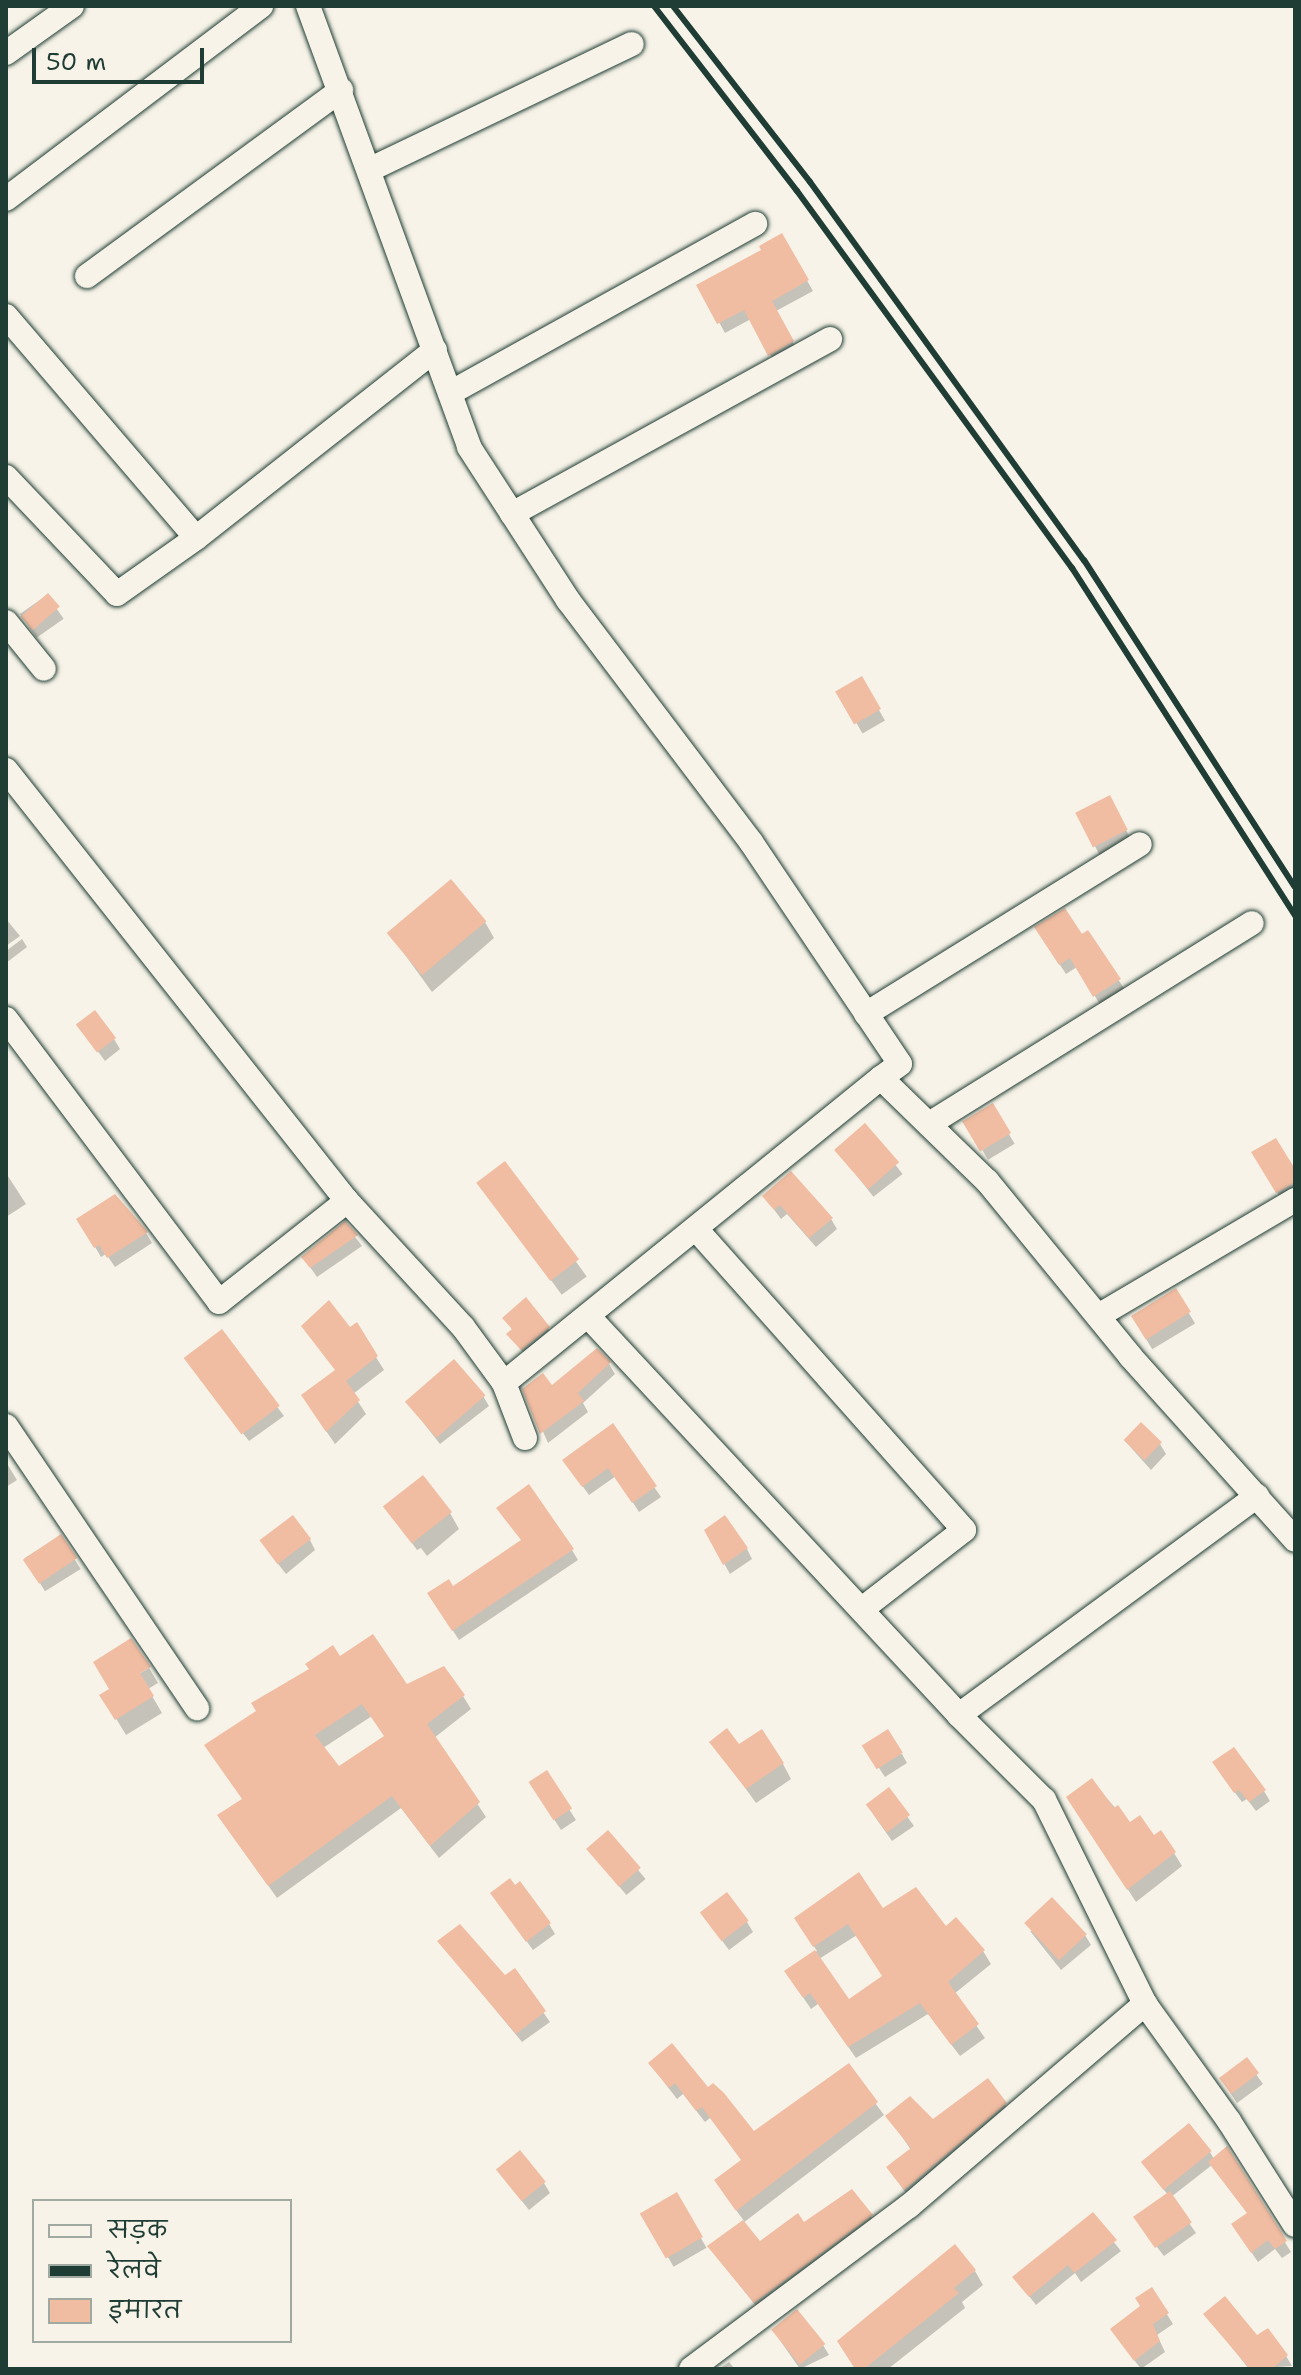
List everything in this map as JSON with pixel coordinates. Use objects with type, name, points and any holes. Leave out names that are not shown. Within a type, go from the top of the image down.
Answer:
[{"type":"street","points":[[6,53],[72,6]]},
{"type":"street","points":[[6,199],[261,6]]},
{"type":"street","points":[[308,6],[371,169],[469,447],[568,600],[751,842],[900,1064],[504,1383]]},
{"type":"street","points":[[371,169],[632,44]]},
{"type":"street","points":[[87,276],[341,90]]},
{"type":"street","points":[[450,393],[755,224]]},
{"type":"street","points":[[6,316],[196,538]]},
{"type":"street","points":[[512,514],[830,339]]},
{"type":"street","points":[[6,477],[112,592],[133,586],[435,350]]},
{"type":"street","points":[[6,622],[44,669]]},
{"type":"street","points":[[6,770],[347,1201],[463,1327],[504,1383],[525,1438]]},
{"type":"street","points":[[866,1014],[1140,844]]},
{"type":"street","points":[[929,1124],[1252,923]]},
{"type":"street","points":[[6,1019],[219,1302],[347,1201]]},
{"type":"street","points":[[881,1078],[987,1181],[1098,1316],[1295,1540]]},
{"type":"street","points":[[1098,1316],[1295,1200]]},
{"type":"street","points":[[696,1229],[964,1530],[862,1609]]},
{"type":"street","points":[[588,1316],[959,1715],[1044,1800],[1145,2004],[1229,2121],[1295,2225]]},
{"type":"street","points":[[6,1426],[197,1708]]},
{"type":"street","points":[[959,1715],[1257,1496]]},
{"type":"street","points":[[691,2369],[909,2206],[1145,2004]]},
{"type":"building","points":[[782,233],[809,280],[772,301],[794,341],[768,356],[744,310],[717,324],[696,285],[761,250],[759,246]]},
{"type":"building","points":[[48,593],[60,607],[33,630],[21,617]]},
{"type":"building","points":[[862,676],[881,709],[854,724],[835,692]]},
{"type":"building","points":[[1110,795],[1128,830],[1093,847],[1075,813]]},
{"type":"building","points":[[451,879],[486,921],[422,975],[387,933]]},
{"type":"building","points":[[1065,908],[1082,934],[1088,930],[1121,979],[1093,997],[1070,958],[1059,965],[1034,927]]},
{"type":"building","points":[[95,1010],[116,1038],[97,1052],[76,1024]]},
{"type":"building","points":[[993,1103],[1011,1133],[980,1152],[962,1122]]},
{"type":"building","points":[[865,1123],[899,1162],[868,1189],[834,1150]]},
{"type":"building","points":[[1276,1138],[1295,1169],[1295,1182],[1276,1193],[1251,1152]]},
{"type":"building","points":[[505,1161],[579,1259],[550,1281],[476,1183]]},
{"type":"building","points":[[791,1171],[833,1218],[809,1238],[780,1205],[774,1210],[762,1196]]},
{"type":"building","points":[[115,1194],[148,1232],[107,1258],[99,1245],[94,1248],[76,1219]]},
{"type":"building","points":[[345,1221],[358,1235],[310,1268],[301,1257]]},
{"type":"building","points":[[1176,1288],[1191,1312],[1146,1340],[1131,1316]]},
{"type":"building","points":[[526,1297],[550,1327],[521,1350],[506,1334],[512,1329],[502,1318]]},
{"type":"building","points":[[329,1300],[350,1327],[357,1322],[378,1356],[346,1381],[360,1400],[326,1432],[301,1395],[335,1370],[301,1326]]},
{"type":"building","points":[[222,1329],[280,1406],[241,1435],[184,1358]]},
{"type":"building","points":[[597,1348],[611,1362],[578,1393],[584,1401],[540,1434],[522,1389],[543,1373],[552,1385]]},
{"type":"building","points":[[454,1359],[485,1395],[436,1438],[405,1402]]},
{"type":"building","points":[[1141,1422],[1162,1442],[1144,1460],[1124,1440]]},
{"type":"building","points":[[613,1423],[657,1486],[632,1503],[608,1468],[582,1487],[562,1460]]},
{"type":"building","points":[[423,1475],[452,1512],[412,1543],[383,1506]]},
{"type":"building","points":[[529,1484],[574,1549],[452,1631],[427,1593],[449,1579],[453,1586],[521,1540],[496,1508]]},
{"type":"building","points":[[293,1515],[311,1539],[278,1564],[259,1540]]},
{"type":"building","points":[[725,1515],[748,1548],[723,1565],[704,1530]]},
{"type":"building","points":[[61,1534],[77,1558],[39,1584],[23,1560]]},
{"type":"building","points":[[373,1634],[407,1684],[444,1666],[465,1695],[427,1724],[480,1802],[430,1846],[392,1796],[268,1886],[217,1815],[242,1799],[204,1745],[256,1711],[251,1703],[309,1669],[305,1664],[333,1645],[340,1656]],"holes":[[[362,1704],[384,1736],[339,1766],[315,1735]]]},
{"type":"building","points":[[131,1638],[151,1667],[140,1673],[154,1696],[115,1720],[99,1695],[109,1689],[93,1662]]},
{"type":"building","points":[[727,1728],[739,1744],[762,1729],[784,1763],[746,1789],[709,1742]]},
{"type":"building","points":[[888,1729],[903,1753],[877,1769],[862,1745]]},
{"type":"building","points":[[1234,1747],[1266,1790],[1249,1802],[1239,1790],[1234,1793],[1212,1762]]},
{"type":"building","points":[[547,1770],[572,1809],[554,1821],[529,1782]]},
{"type":"building","points":[[1092,1778],[1114,1808],[1118,1805],[1130,1822],[1140,1815],[1154,1835],[1161,1830],[1176,1852],[1127,1890],[1066,1797]]},
{"type":"building","points":[[889,1787],[910,1815],[887,1832],[866,1804]]},
{"type":"building","points":[[608,1830],[641,1868],[619,1887],[586,1849]]},
{"type":"building","points":[[859,1872],[883,1908],[916,1887],[946,1926],[956,1917],[985,1950],[948,1982],[979,2024],[951,2045],[920,2003],[848,2047],[810,1993],[803,1998],[784,1971],[815,1950],[849,1999],[882,1976],[848,1924],[813,1947],[794,1918]]},
{"type":"building","points":[[510,1878],[515,1885],[520,1881],[551,1923],[526,1942],[490,1893]]},
{"type":"building","points":[[727,1892],[749,1921],[722,1941],[700,1912]]},
{"type":"building","points":[[1052,1897],[1087,1934],[1059,1960],[1024,1923]]},
{"type":"building","points":[[460,1924],[505,1975],[515,1968],[546,2011],[516,2034],[437,1941]]},
{"type":"building","points":[[672,2043],[708,2087],[713,2083],[724,2093],[754,2131],[849,2063],[878,2102],[736,2211],[714,2180],[741,2160],[702,2107],[696,2111],[675,2083],[669,2088],[648,2063]]},
{"type":"building","points":[[1247,2057],[1259,2073],[1231,2094],[1219,2078]]},
{"type":"building","points":[[988,2078],[1007,2103],[904,2190],[886,2167],[911,2148],[885,2116],[910,2096],[933,2119]]},
{"type":"building","points":[[1189,2123],[1212,2151],[1163,2190],[1141,2162]]},
{"type":"building","points":[[1227,2146],[1287,2241],[1275,2249],[1268,2240],[1251,2253],[1231,2224],[1247,2213],[1208,2162]]},
{"type":"building","points":[[520,2150],[546,2182],[522,2201],[496,2170]]},
{"type":"building","points":[[852,2189],[873,2215],[754,2303],[707,2246],[743,2220],[760,2241],[798,2213],[804,2222]]},
{"type":"building","points":[[1170,2191],[1192,2222],[1155,2248],[1133,2217]]},
{"type":"building","points":[[677,2192],[703,2237],[666,2259],[640,2214]]},
{"type":"building","points":[[1093,2212],[1117,2240],[1074,2273],[1068,2265],[1029,2297],[1012,2277]]},
{"type":"building","points":[[955,2244],[976,2270],[954,2288],[959,2293],[864,2369],[855,2369],[837,2341]]},
{"type":"building","points":[[1152,2287],[1169,2313],[1153,2324],[1160,2341],[1134,2361],[1110,2329],[1140,2306],[1135,2298]]},
{"type":"building","points":[[1225,2296],[1257,2335],[1268,2328],[1288,2355],[1272,2369],[1250,2369],[1203,2314]]},
{"type":"building","points":[[797,2309],[825,2344],[800,2365],[771,2330]]},
{"type":"railway","points":[[654,6],[797,191],[1072,568],[1295,916]]},
{"type":"railway","points":[[673,6],[810,182],[1084,560],[1295,887]]}]
